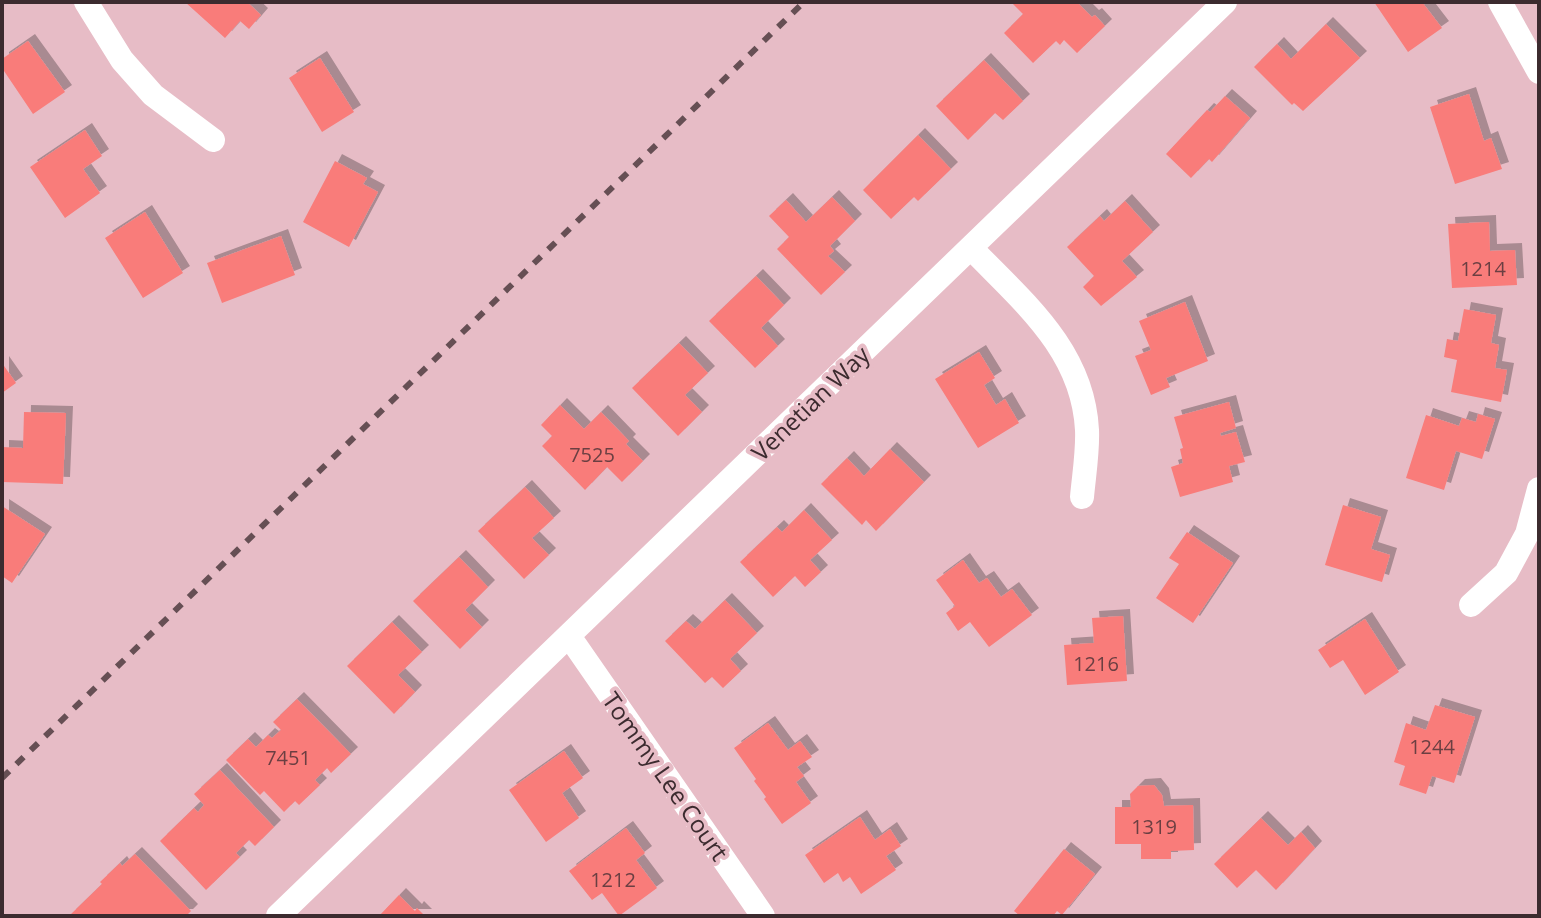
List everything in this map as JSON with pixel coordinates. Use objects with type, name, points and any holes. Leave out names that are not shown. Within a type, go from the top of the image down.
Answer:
[{"type":"street","points":[[86,2],[122,60],[153,95],[213,140]]},
{"type":"street","name":"Venetian Way","points":[[278,916],[1225,2]]},
{"type":"street","points":[[1500,2],[1539,72]]},
{"type":"street","points":[[971,248],[1045,324],[1069,359],[1083,401],[1087,431],[1082,497]]},
{"type":"street","points":[[1471,605],[1506,573],[1527,534],[1539,489]]},
{"type":"street","name":"Tommy Lee Court","points":[[569,636],[763,916]]},
{"type":"building","points":[[185,2],[247,2],[261,15],[249,29],[240,21],[225,38]]},
{"type":"building","points":[[1011,2],[1077,2],[1105,26],[1077,53],[1064,40],[1060,45],[1056,41],[1033,63],[1004,33],[1023,14]]},
{"type":"building","points":[[1374,2],[1422,2],[1442,28],[1408,52]]},
{"type":"building","points":[[1326,24],[1360,58],[1303,111],[1294,103],[1292,105],[1254,67],[1277,44],[1291,59]]},
{"type":"building","points":[[28,41],[65,92],[33,114],[2,68],[2,59]]},
{"type":"building","points":[[320,58],[354,112],[322,132],[289,78]]},
{"type":"building","points":[[984,60],[1023,101],[1003,120],[995,113],[968,140],[936,106]]},
{"type":"building","points":[[1469,94],[1484,141],[1491,138],[1502,169],[1455,184],[1430,107]]},
{"type":"building","points":[[1225,96],[1250,118],[1212,162],[1209,159],[1191,178],[1166,154],[1207,110],[1210,112]]},
{"type":"building","points":[[85,130],[102,156],[83,169],[100,193],[65,218],[30,167]]},
{"type":"building","points":[[918,135],[951,169],[918,201],[914,197],[891,219],[863,190]]},
{"type":"building","points":[[335,161],[367,178],[363,184],[378,192],[349,247],[303,222]]},
{"type":"building","points":[[832,197],[855,221],[830,246],[834,251],[828,256],[845,272],[821,295],[777,249],[789,237],[769,216],[786,200],[806,222]]},
{"type":"building","points":[[1125,201],[1153,232],[1122,261],[1137,277],[1101,306],[1083,287],[1094,276],[1067,247],[1100,216],[1104,221]]},
{"type":"building","points":[[145,212],[183,273],[143,298],[105,238]]},
{"type":"building","points":[[1489,222],[1490,251],[1515,250],[1517,285],[1452,288],[1448,224]]},
{"type":"building","points":[[281,236],[295,275],[222,303],[207,263]]},
{"type":"building","points":[[756,276],[784,305],[761,328],[778,346],[755,368],[709,321]]},
{"type":"building","points":[[1185,302],[1208,361],[1166,378],[1170,387],[1151,395],[1135,356],[1151,350],[1139,321]]},
{"type":"building","points":[[1464,309],[1496,315],[1491,343],[1499,345],[1495,368],[1507,370],[1501,402],[1451,392],[1457,360],[1444,357],[1447,339],[1458,341]]},
{"type":"building","points":[[679,343],[708,373],[685,395],[702,412],[678,436],[632,388]]},
{"type":"building","points":[[979,352],[995,378],[984,385],[996,405],[1005,399],[1019,423],[978,448],[935,379]]},
{"type":"building","points":[[2,363],[16,383],[2,393]]},
{"type":"building","points":[[1229,402],[1236,428],[1220,433],[1221,436],[1236,432],[1245,462],[1229,466],[1233,482],[1180,497],[1171,467],[1183,463],[1180,449],[1183,448],[1174,417]]},
{"type":"building","points":[[560,405],[584,429],[601,412],[643,461],[622,482],[607,467],[585,490],[542,446],[552,436],[541,425]]},
{"type":"building","points":[[24,412],[66,413],[63,484],[2,482],[2,447],[23,448]]},
{"type":"building","points":[[1478,414],[1495,419],[1482,459],[1456,451],[1444,490],[1406,478],[1426,415],[1459,426],[1462,418],[1476,422]]},
{"type":"building","points":[[890,449],[924,482],[876,531],[866,520],[862,525],[821,484],[847,458],[864,476]]},
{"type":"building","points":[[525,487],[554,518],[532,538],[549,555],[524,579],[478,531]]},
{"type":"building","points":[[1343,505],[1381,517],[1371,549],[1390,555],[1382,582],[1325,565]]},
{"type":"building","points":[[2,506],[45,534],[12,583],[2,576]]},
{"type":"building","points":[[804,510],[832,540],[810,560],[821,572],[805,587],[795,576],[773,597],[740,562],[777,527],[782,532]]},
{"type":"building","points":[[1187,532],[1233,563],[1193,623],[1156,598],[1179,564],[1169,558]]},
{"type":"building","points":[[459,557],[488,587],[465,610],[482,627],[460,649],[413,601]]},
{"type":"building","points":[[963,560],[979,583],[987,578],[1001,597],[1012,589],[1032,615],[989,647],[970,622],[958,631],[946,613],[955,606],[936,580]]},
{"type":"building","points":[[725,600],[757,633],[730,659],[741,671],[723,688],[712,677],[705,683],[665,641],[686,621],[695,629]]},
{"type":"building","points":[[1123,616],[1127,681],[1067,685],[1064,645],[1094,643],[1092,618]]},
{"type":"building","points":[[1365,619],[1399,672],[1365,695],[1343,660],[1330,668],[1318,650]]},
{"type":"building","points":[[392,622],[422,652],[398,675],[415,692],[394,714],[347,666]]},
{"type":"building","points":[[297,699],[351,754],[331,773],[327,768],[315,780],[320,785],[299,805],[295,801],[284,812],[264,791],[260,795],[226,760],[248,739],[256,747],[268,735],[272,738],[281,730],[273,722]]},
{"type":"building","points":[[1435,705],[1475,717],[1454,783],[1432,776],[1426,794],[1399,785],[1405,766],[1394,762],[1406,723],[1426,730]]},
{"type":"building","points":[[768,723],[788,750],[800,741],[812,757],[797,767],[804,776],[796,782],[811,803],[782,824],[734,748]]},
{"type":"building","points":[[564,751],[583,778],[562,793],[579,818],[546,842],[509,790]]},
{"type":"building","points":[[220,770],[274,827],[255,846],[249,840],[236,853],[240,857],[206,890],[160,841],[194,808],[198,812],[204,805],[194,794]]},
{"type":"building","points":[[1154,785],[1162,795],[1164,806],[1193,805],[1194,850],[1171,851],[1171,859],[1141,859],[1141,844],[1115,844],[1115,807],[1131,807],[1130,794],[1138,786]]},
{"type":"building","points":[[860,817],[875,840],[890,829],[901,846],[886,856],[896,870],[861,894],[850,877],[843,882],[838,873],[824,883],[805,855]]},
{"type":"building","points":[[1261,818],[1288,845],[1301,832],[1315,848],[1276,890],[1256,870],[1237,888],[1214,864]]},
{"type":"building","points":[[626,828],[645,853],[636,860],[657,888],[619,916],[602,893],[592,900],[569,871]]},
{"type":"building","points":[[1064,849],[1095,874],[1062,915],[1057,911],[1053,916],[1020,916],[1014,911]]},
{"type":"building","points":[[135,854],[191,911],[186,916],[69,916],[120,863],[122,866]]},
{"type":"building","points":[[399,895],[415,911],[417,908],[425,916],[379,916]]},
{"type":"railway","points":[[2,778],[804,2]]}]
